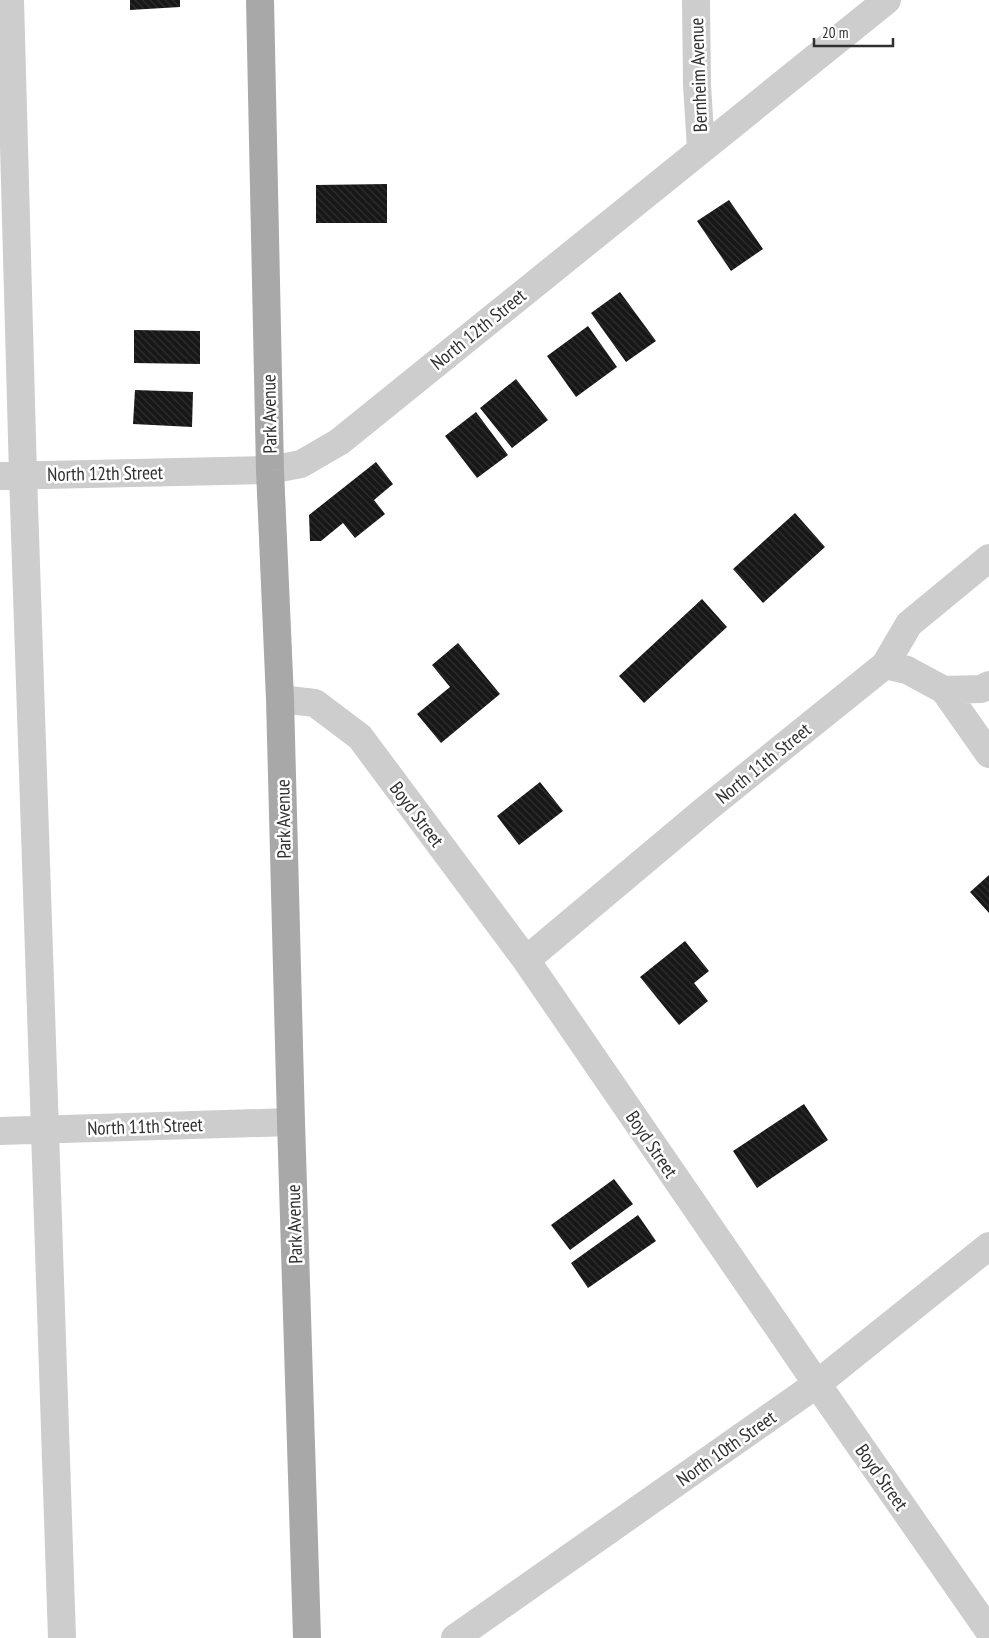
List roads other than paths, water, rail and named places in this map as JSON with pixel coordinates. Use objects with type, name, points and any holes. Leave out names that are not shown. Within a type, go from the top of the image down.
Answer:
[{"type":"main road","name":"Park Avenue","points":[[260,0],[270,470],[280,699],[307,1638]]},
{"type":"street","points":[[10,0],[12,475],[46,1129],[62,1638]]},
{"type":"street","name":"Bernheim Avenue","points":[[696,0],[697,86],[701,149]]},
{"type":"street","name":"North 12th Street","points":[[12,475],[270,470],[302,464],[339,442],[887,0]]},
{"type":"street","name":"North 11th Street","points":[[526,960],[706,809],[885,665],[909,624],[989,558]]},
{"type":"street","points":[[885,665],[907,670],[944,690],[989,754]]},
{"type":"street","points":[[944,690],[981,689],[989,685]]},
{"type":"street","name":"Boyd Street","points":[[280,699],[315,703],[360,737],[526,960],[989,1631]]},
{"type":"street","name":"North 11th Street","points":[[0,1131],[291,1122]]},
{"type":"street","name":"North 10th Street","points":[[455,1638],[817,1384],[989,1246]]}]
